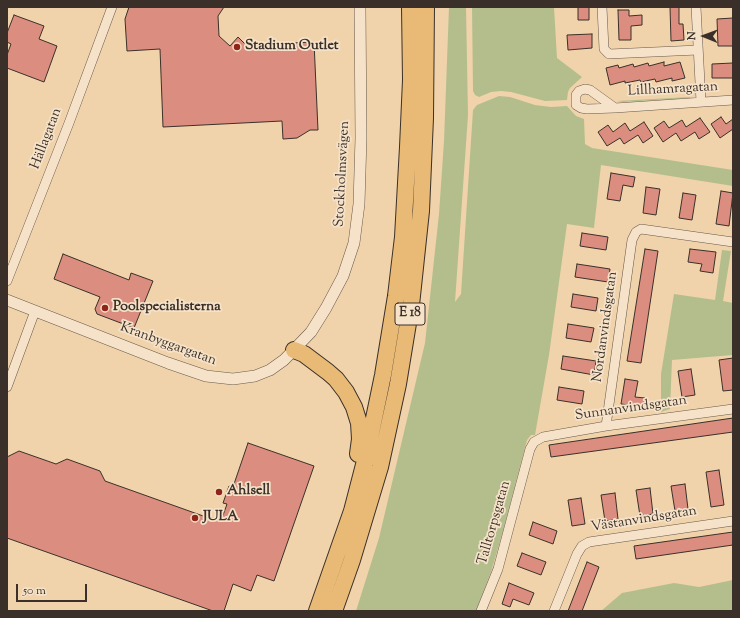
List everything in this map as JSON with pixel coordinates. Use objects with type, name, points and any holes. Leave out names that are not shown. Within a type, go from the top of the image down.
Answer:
[{"type":"highway","name":"E 18","points":[[317,611],[352,511],[384,375],[403,237],[411,80],[410,7]]},
{"type":"highway","name":"E 18","points":[[334,611],[352,560],[380,467],[398,384],[411,305],[422,188],[426,7]]},
{"type":"highway","name":"E 18","points":[[294,350],[304,354],[340,383],[352,402],[359,423],[360,439],[358,456],[333,547],[335,560]]},
{"type":"street","name":"Hällagatan","points":[[7,281],[112,7]]},
{"type":"street","name":"Stockholmsvägen","points":[[294,350],[311,332],[344,276],[354,243],[359,204],[361,138],[360,7]]},
{"type":"street","points":[[602,7],[604,48],[609,54],[698,50]]},
{"type":"street","points":[[696,7],[701,102]]},
{"type":"street","name":"Lillhamragatan","points":[[614,108],[733,100]]},
{"type":"street","name":"Nordanvindsgatan","points":[[606,426],[632,240],[636,232],[641,229],[733,242]]},
{"type":"street","name":"Kranbyggargatan","points":[[7,300],[168,363],[206,376],[233,379],[255,376],[270,370],[284,360],[294,350]]},
{"type":"street","points":[[7,387],[35,311]]},
{"type":"street","name":"Sunnanvindsgatan","points":[[534,442],[544,437],[606,426],[733,409]]},
{"type":"street","name":"Talltorpsgatan","points":[[481,611],[498,569],[530,449],[534,442]]},
{"type":"street","name":"Västanvindsgatan","points":[[554,611],[577,554],[582,546],[589,542],[733,521]]},
{"type":"green space","points":[[449,7],[466,7],[468,115],[455,302],[461,294],[473,110],[477,105],[499,96],[510,97],[535,105],[551,107],[567,106],[576,116],[584,119],[585,144],[592,148],[733,170],[733,186],[601,165],[594,228],[567,224],[549,355],[535,435],[531,435],[527,440],[491,572],[476,611],[356,611],[379,538],[425,343],[439,214],[444,141]]},
{"type":"green space","points":[[472,7],[554,7],[557,58],[582,77],[570,88],[567,100],[545,101],[511,92],[501,91],[491,92],[479,97],[475,95],[473,91]]},
{"type":"green space","points":[[690,97],[623,102],[617,101]]},
{"type":"green space","points":[[722,250],[731,251],[723,301],[733,303],[733,355],[672,360],[670,409],[661,412],[661,374],[674,294],[715,300]]},
{"type":"green space","points":[[733,580],[733,611],[601,611],[622,593],[674,583],[699,587]]},
{"type":"building","points":[[129,7],[224,7],[218,16],[219,36],[230,46],[238,37],[246,45],[314,42],[318,130],[310,130],[297,138],[283,139],[282,121],[163,127],[160,49],[127,51],[125,19]]},
{"type":"building","points":[[578,7],[589,7],[589,20],[578,20]]},
{"type":"building","points":[[670,7],[679,7],[679,24],[683,24],[684,40],[671,41]]},
{"type":"building","points":[[618,10],[629,10],[629,16],[642,15],[642,25],[631,26],[631,40],[619,40]]},
{"type":"building","points":[[14,15],[44,26],[39,39],[57,46],[44,82],[7,68],[7,55],[11,44],[7,42],[7,33]]},
{"type":"building","points":[[733,18],[733,46],[718,46],[717,19]]},
{"type":"building","points":[[592,34],[592,48],[568,50],[567,35]]},
{"type":"building","points":[[664,62],[664,66],[680,62],[685,78],[672,81],[672,78],[656,82],[655,79],[641,82],[640,80],[625,83],[625,81],[610,85],[606,68],[618,65],[619,68],[633,64],[634,67],[648,63],[649,66]]},
{"type":"building","points":[[733,63],[733,78],[712,78],[712,64]]},
{"type":"building","points":[[721,117],[726,124],[733,119],[733,129],[720,138],[711,124]]},
{"type":"building","points":[[700,118],[710,132],[699,139],[695,132],[681,141],[676,133],[663,142],[654,128],[664,121],[669,128],[682,120],[686,127]]},
{"type":"building","points":[[644,122],[653,136],[643,143],[638,135],[624,144],[620,138],[607,146],[598,132],[608,125],[613,132],[625,123],[630,131]]},
{"type":"building","points":[[611,173],[635,177],[633,187],[623,185],[620,201],[607,199]]},
{"type":"building","points":[[646,187],[660,189],[656,215],[643,213]]},
{"type":"building","points":[[721,191],[733,193],[729,226],[716,224]]},
{"type":"building","points":[[683,193],[696,195],[692,220],[679,218]]},
{"type":"building","points":[[582,233],[608,237],[606,250],[580,246]]},
{"type":"building","points":[[645,249],[658,251],[641,363],[627,361]]},
{"type":"building","points":[[690,249],[716,252],[713,273],[700,271],[702,264],[688,262]]},
{"type":"building","points":[[63,254],[129,280],[131,273],[153,281],[134,328],[97,314],[95,309],[100,297],[54,279]]},
{"type":"building","points":[[577,264],[610,269],[608,282],[575,277]]},
{"type":"building","points":[[573,294],[598,298],[596,311],[571,307]]},
{"type":"building","points":[[568,324],[594,328],[591,342],[566,338]]},
{"type":"building","points":[[563,356],[596,361],[594,375],[561,369]]},
{"type":"building","points":[[733,358],[733,390],[723,391],[719,360]]},
{"type":"building","points":[[691,369],[695,395],[682,397],[678,371]]},
{"type":"building","points":[[625,379],[638,381],[635,397],[645,398],[643,407],[621,404]]},
{"type":"building","points":[[559,387],[584,391],[582,404],[557,400]]},
{"type":"building","points":[[733,418],[733,432],[551,457],[549,445]]},
{"type":"building","points":[[248,443],[314,466],[274,581],[257,575],[251,591],[233,584],[224,611],[213,611],[7,538],[7,457],[19,451],[56,464],[67,459],[100,471],[105,481],[221,521],[227,504],[223,503],[229,486],[233,487]]},
{"type":"building","points":[[719,470],[724,505],[711,507],[706,472]]},
{"type":"building","points":[[685,484],[688,509],[675,511],[671,486]]},
{"type":"building","points":[[650,488],[653,514],[640,516],[636,490]]},
{"type":"building","points":[[615,493],[618,519],[605,521],[601,495]]},
{"type":"building","points":[[581,498],[585,524],[572,526],[568,500]]},
{"type":"building","points":[[533,522],[557,531],[553,544],[529,535]]},
{"type":"building","points":[[733,532],[733,545],[636,559],[634,546]]},
{"type":"building","points":[[522,553],[546,562],[541,575],[517,566]]},
{"type":"building","points":[[587,562],[599,567],[582,611],[568,611]]},
{"type":"building","points":[[509,583],[534,593],[529,605],[513,599],[510,607],[502,604]]},
{"type":"place","name":"Stadium Outlet","points":[[237,47]]},
{"type":"place","name":"Poolspecialisterna","points":[[105,308]]},
{"type":"place","name":"Ahlsell","points":[[219,492]]},
{"type":"place","name":"JULA","points":[[195,518]]}]
